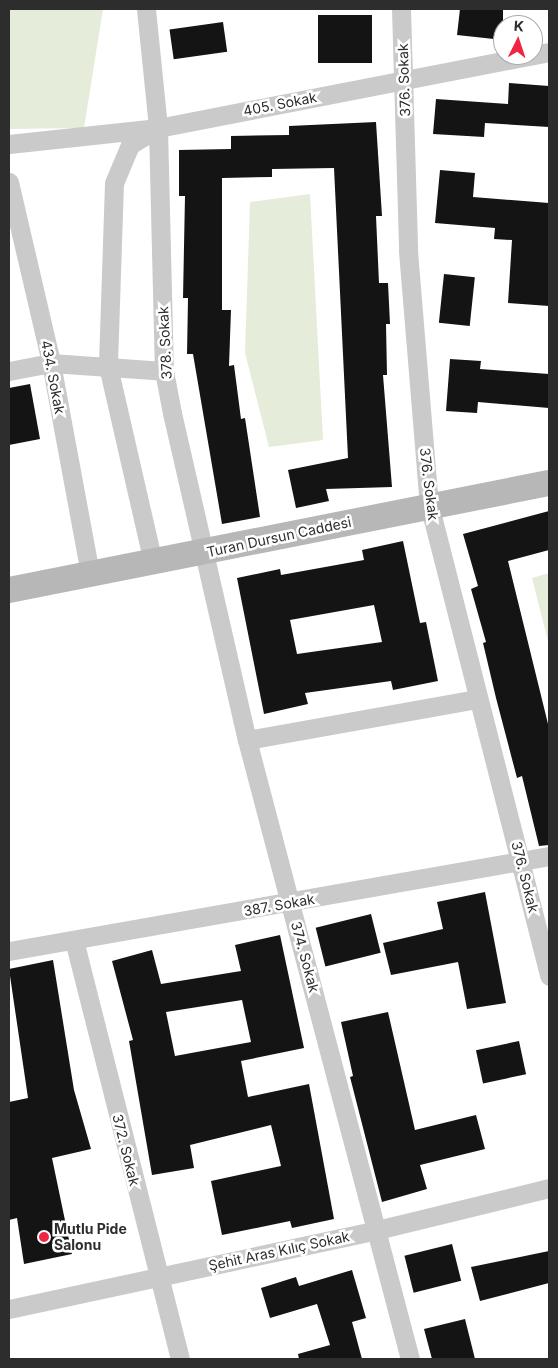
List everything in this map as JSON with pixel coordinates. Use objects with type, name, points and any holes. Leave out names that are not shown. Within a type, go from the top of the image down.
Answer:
[{"type":"street","name":"378. Sokak","points":[[146,9],[158,128],[164,371],[203,554]]},
{"type":"street","name":"376. Sokak","points":[[401,9],[405,79],[408,251],[429,504],[477,699],[521,861],[549,976]]},
{"type":"street","name":"405. Sokak","points":[[9,144],[158,128],[549,52]]},
{"type":"street","points":[[153,563],[108,366],[114,183],[130,145],[158,128]]},
{"type":"street","name":"434. Sokak","points":[[9,182],[51,363],[90,574]]},
{"type":"street","points":[[9,371],[51,363],[164,371]]},
{"type":"street","name":"Turan Dursun Caddesi","points":[[9,590],[203,554],[429,504],[549,483]]},
{"type":"street","name":"374. Sokak","points":[[203,554],[247,740],[410,1359]]},
{"type":"street","points":[[247,740],[477,699]]},
{"type":"street","name":"387. Sokak","points":[[9,951],[291,903],[549,856]]},
{"type":"street","name":"372. Sokak","points":[[74,940],[157,1277],[180,1359]]},
{"type":"street","name":"Şehit Aras Kılıç Sokak","points":[[9,1309],[377,1230],[549,1188]]},
{"type":"green space","points":[[9,9],[103,9],[84,128],[9,129]]},
{"type":"green space","points":[[310,194],[323,440],[269,447],[245,353],[250,202]]},
{"type":"green space","points":[[549,573],[549,645],[532,578]]},
{"type":"building","points":[[460,9],[503,9],[503,15],[493,15],[493,39],[457,35]]},
{"type":"building","points":[[318,15],[372,15],[372,63],[318,63]]},
{"type":"building","points":[[223,22],[227,52],[174,59],[170,30]]},
{"type":"building","points":[[509,83],[549,86],[549,127],[485,123],[484,137],[433,134],[436,99],[508,104]]},
{"type":"building","points":[[376,122],[382,216],[376,216],[379,283],[388,283],[390,324],[386,324],[387,375],[383,375],[392,487],[326,489],[329,501],[296,508],[288,470],[348,458],[334,168],[272,169],[272,177],[222,178],[222,310],[231,310],[229,366],[234,365],[241,419],[245,418],[260,517],[222,524],[193,354],[187,354],[188,298],[183,298],[185,196],[179,196],[179,150],[231,149],[231,136],[289,135],[289,126]]},
{"type":"building","points":[[440,170],[475,173],[473,197],[549,203],[549,306],[508,303],[512,240],[494,239],[495,228],[435,223]]},
{"type":"building","points":[[444,274],[475,277],[470,326],[439,323]]},
{"type":"building","points":[[450,359],[481,361],[480,369],[549,374],[549,408],[478,402],[477,413],[446,411]]},
{"type":"building","points":[[30,384],[40,439],[9,445],[9,388]]},
{"type":"building","points":[[549,511],[549,550],[508,561],[549,728],[549,845],[539,846],[522,776],[517,778],[496,698],[483,643],[486,642],[471,589],[478,586],[463,534]]},
{"type":"building","points":[[403,541],[420,623],[426,622],[438,681],[393,690],[391,681],[305,693],[308,704],[264,714],[237,578],[280,569],[281,575],[364,560],[362,550]],"holes":[[[374,605],[382,642],[297,654],[290,620]]]},
{"type":"building","points":[[485,892],[506,1003],[467,1009],[458,962],[391,975],[383,943],[443,929],[437,902]]},
{"type":"building","points":[[371,914],[381,953],[325,967],[316,928]]},
{"type":"building","points":[[280,935],[304,1048],[241,1061],[248,1097],[309,1084],[334,1219],[292,1228],[290,1221],[222,1235],[211,1181],[281,1166],[271,1125],[190,1145],[194,1168],[152,1175],[129,1041],[133,1040],[112,961],[152,950],[161,984],[241,971],[235,945]],"holes":[[[242,1000],[251,1042],[175,1056],[166,1012]]]},
{"type":"building","points":[[53,960],[74,1090],[91,1149],[52,1158],[72,1254],[24,1264],[17,1218],[9,1220],[9,1102],[28,1098],[9,969]]},
{"type":"building","points":[[388,1012],[415,1130],[476,1115],[485,1149],[420,1165],[427,1189],[382,1202],[350,1077],[353,1076],[341,1022]]},
{"type":"building","points":[[519,1041],[526,1074],[483,1083],[476,1050]]},
{"type":"building","points":[[452,1244],[461,1281],[414,1293],[404,1256]]},
{"type":"building","points":[[549,1251],[549,1283],[480,1301],[471,1267]]},
{"type":"building","points":[[352,1270],[366,1318],[352,1322],[362,1359],[299,1359],[298,1354],[330,1345],[317,1304],[270,1318],[261,1288],[296,1277],[299,1286]]},
{"type":"building","points":[[465,1319],[475,1359],[432,1359],[424,1329]]},
{"type":"place","name":"Mutlu Pide Salonu","points":[[44,1237]]}]
